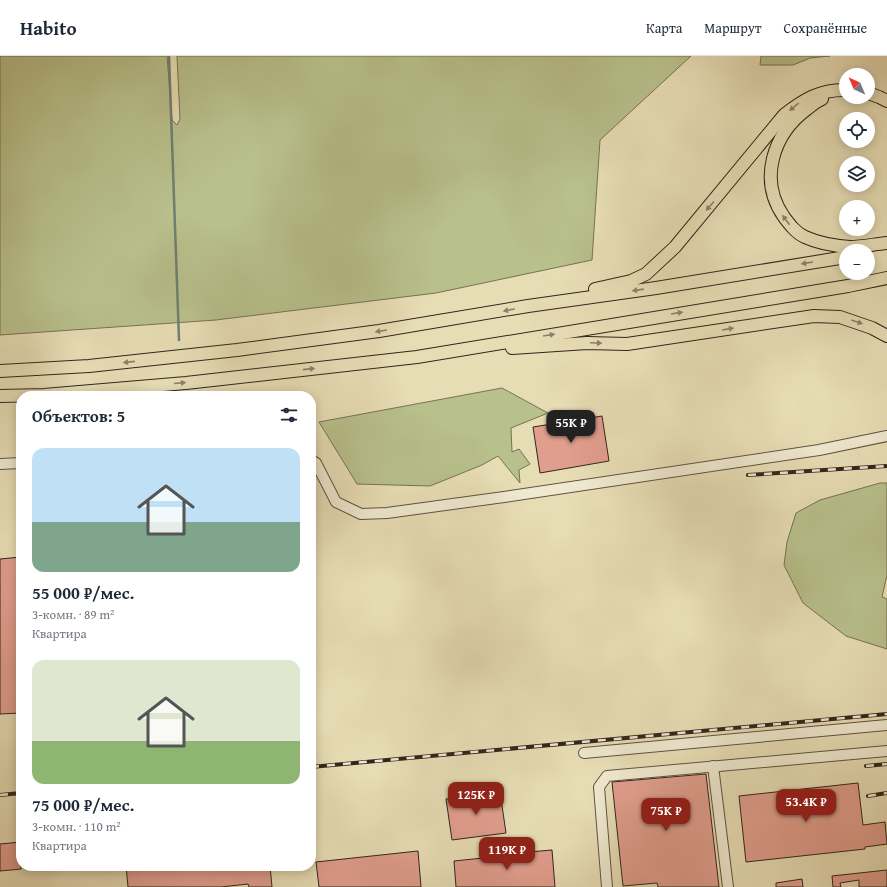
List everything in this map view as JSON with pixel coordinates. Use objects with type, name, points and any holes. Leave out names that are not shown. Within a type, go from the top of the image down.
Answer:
[{"type":"main road","points":[[528,306],[631,281],[646,274],[675,247],[784,115],[800,102],[818,94],[839,91]]},
{"type":"main road","points":[[839,92],[820,100],[801,113],[785,130],[773,154],[770,171],[771,185],[775,202],[789,224],[796,232],[806,238],[828,244],[851,247],[887,243]]},
{"type":"main road","points":[[875,96],[887,102]]},
{"type":"main road","points":[[875,253],[887,250]]},
{"type":"main road","points":[[0,371],[89,366],[237,350],[379,331],[528,306],[656,288],[839,258]]},
{"type":"main road","points":[[417,356],[848,286],[887,278]]},
{"type":"main road","points":[[91,391],[186,383],[417,356],[587,343],[627,344],[676,338],[814,316],[840,317],[872,328],[887,336]]},
{"type":"main road","points":[[0,396],[16,396]]},
{"type":"lane","points":[[316,463],[336,502],[361,514],[387,513],[819,450],[887,436]]},
{"type":"lane","points":[[0,464],[16,463]]},
{"type":"lane","points":[[584,754],[887,725]]},
{"type":"lane","points":[[607,887],[599,787],[607,776],[887,750]]},
{"type":"lane","points":[[713,766],[728,887]]},
{"type":"green space","points":[[0,56],[167,56],[172,120],[177,125],[180,119],[177,56],[691,56],[600,140],[592,260],[436,293],[216,320],[0,335]]},
{"type":"green space","points":[[761,56],[830,56],[810,58],[793,65],[760,65]]},
{"type":"green space","points":[[502,388],[548,413],[511,428],[512,452],[519,449],[530,464],[519,470],[520,483],[498,456],[482,465],[430,486],[357,484],[319,422]]},
{"type":"green space","points":[[880,483],[887,483],[887,575],[882,597],[887,599],[887,649],[846,636],[803,603],[784,565],[787,542],[796,513],[820,500]]},
{"type":"building","points":[[602,416],[609,461],[540,473],[533,427]]},
{"type":"building","points":[[16,557],[16,713],[0,714],[0,559]]},
{"type":"building","points":[[706,774],[719,887],[658,887],[657,883],[623,886],[612,782]]},
{"type":"building","points":[[858,783],[863,825],[885,822],[887,844],[865,847],[865,849],[746,862],[739,796]]},
{"type":"building","points":[[500,792],[506,833],[452,840],[446,799]]},
{"type":"building","points":[[16,842],[16,869],[0,871],[0,844]]},
{"type":"building","points":[[552,850],[555,887],[456,887],[454,861],[483,858],[483,855]]},
{"type":"building","points":[[418,851],[421,887],[319,887],[316,862]]},
{"type":"building","points":[[887,870],[887,887],[859,887],[859,880],[840,883],[841,887],[833,887],[832,876]]},
{"type":"building","points":[[126,871],[270,871],[272,887],[249,887],[248,884],[221,887],[128,887]]},
{"type":"building","points":[[802,879],[803,887],[776,887],[776,883]]},
{"type":"waterway","points":[[169,56],[179,340]]},
{"type":"railway","points":[[748,475],[887,466]]},
{"type":"railway","points":[[316,767],[887,714]]},
{"type":"railway","points":[[866,766],[887,764]]},
{"type":"railway","points":[[0,795],[16,793]]},
{"type":"railway","points":[[868,796],[887,793]]}]
